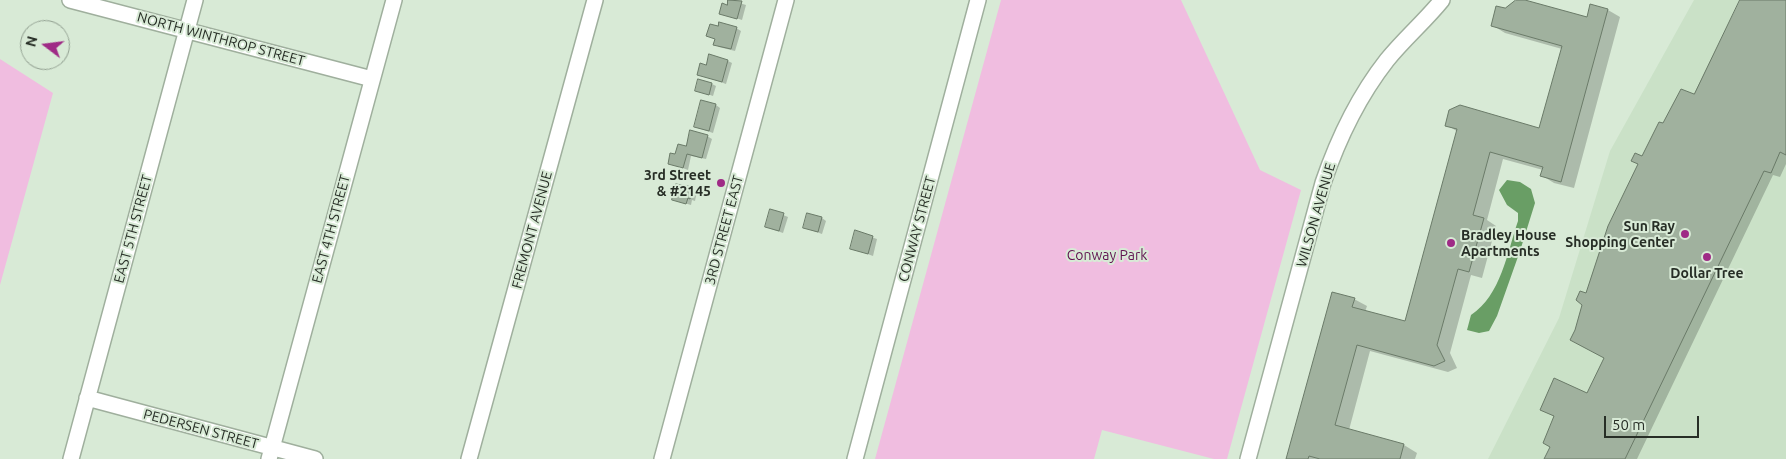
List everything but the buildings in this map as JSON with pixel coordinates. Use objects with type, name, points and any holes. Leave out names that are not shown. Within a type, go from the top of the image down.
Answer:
[{"type":"street","name":"NORTH WINTHROP STREET","points":[[70,0],[372,79]]},
{"type":"street","name":"EAST 5TH STREET","points":[[71,459],[195,0]]},
{"type":"street","name":"EAST 4TH STREET","points":[[271,453],[394,0]]},
{"type":"street","name":"FREMONT AVENUE","points":[[469,459],[594,0]]},
{"type":"street","name":"3RD STREET EAST","points":[[662,459],[786,0]]},
{"type":"street","name":"CONWAY STREET","points":[[855,459],[978,0]]},
{"type":"street","name":"WILSON AVENUE","points":[[1248,459],[1332,157],[1347,123],[1381,68],[1442,0]]},
{"type":"street","name":"PEDERSEN STREET","points":[[87,398],[271,453],[315,459]]},
{"type":"shaded area","name":"Sun Ray Shopping Center","points":[[1694,0],[1786,0],[1786,459],[1488,459],[1559,318],[1610,151]]},
{"type":"shaded area","points":[[1507,180],[1520,182],[1531,189],[1535,203],[1497,316],[1489,331],[1479,333],[1467,330],[1471,315],[1481,307],[1496,285],[1518,221],[1518,213],[1507,205],[1499,190]]},
{"type":"green space","name":"Conway Park","points":[[1001,0],[1181,0],[1260,170],[1301,190],[1227,459],[1214,459],[1102,430],[1094,459],[875,459]]},
{"type":"green space","points":[[0,59],[53,93],[0,285]]},
{"type":"place","name":"3rd Street & #2145","points":[[721,183]]},
{"type":"place","name":"Sun Ray Shopping Center","points":[[1685,234]]},
{"type":"place","name":"Bradley House Apartments","points":[[1451,243]]},
{"type":"place","name":"Dollar Tree","points":[[1707,257]]}]
